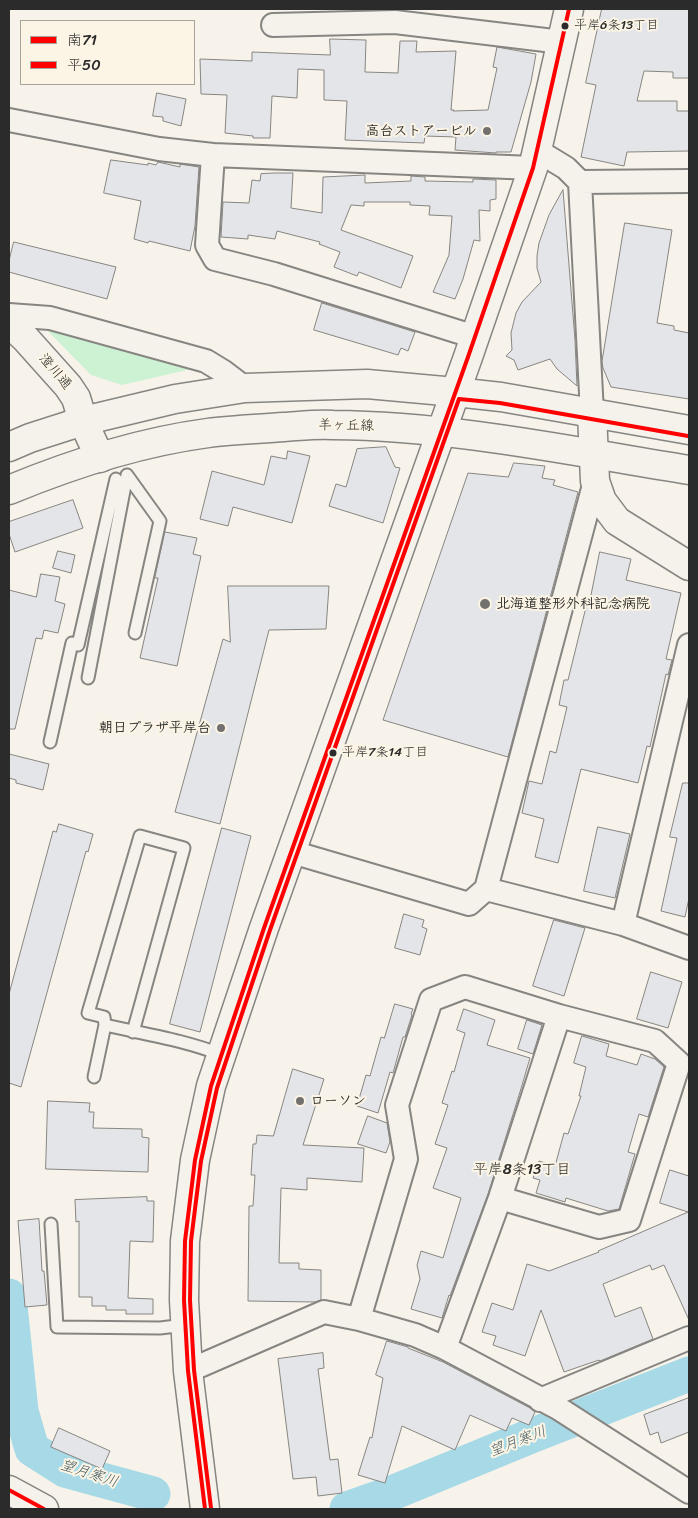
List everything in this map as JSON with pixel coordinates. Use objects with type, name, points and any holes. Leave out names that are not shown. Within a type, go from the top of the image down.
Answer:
[{"type":"main road","points":[[205,1509],[188,1371],[184,1300],[185,1241],[195,1160],[211,1086],[264,928],[442,431],[536,160],[569,9]]},
{"type":"main road","name":"澄川通","points":[[9,323],[68,386],[76,398],[84,421],[108,468]]},
{"type":"main road","points":[[9,447],[30,438],[84,421],[175,400],[245,388],[367,384],[500,397],[689,430]]},
{"type":"main road","points":[[592,413],[595,481],[602,501],[617,521],[689,566]]},
{"type":"main road","name":"羊ヶ丘線","points":[[9,490],[33,480],[108,468],[130,449],[178,438],[208,433],[332,424],[442,431],[531,442],[689,470]]},
{"type":"main road","points":[[9,1490],[44,1509]]},
{"type":"street","points":[[274,25],[395,22],[562,42]]},
{"type":"street","points":[[9,120],[159,149],[213,155],[536,160],[566,168],[580,182],[592,413]]},
{"type":"street","points":[[213,155],[208,245],[215,259],[274,274],[475,337]]},
{"type":"street","points":[[580,182],[689,181]]},
{"type":"street","points":[[9,315],[50,318],[206,361],[245,388]]},
{"type":"street","points":[[292,852],[469,904],[486,889],[595,481]]},
{"type":"street","points":[[622,924],[689,646]]},
{"type":"street","points":[[486,889],[622,924],[689,948]]},
{"type":"street","points":[[359,1319],[406,1159],[398,1105],[431,1000],[465,987],[559,1016],[655,1040],[679,1063],[629,1220],[599,1227],[500,1198]]},
{"type":"street","points":[[445,1348],[500,1198],[559,1016]]},
{"type":"street","points":[[188,1371],[324,1312],[359,1319],[415,1335],[445,1348],[549,1404],[689,1492]]},
{"type":"street","points":[[549,1404],[689,1338]]},
{"type":"lane","points":[[50,742],[72,643],[78,645],[108,468]]},
{"type":"lane","points":[[88,678],[127,475],[160,521],[135,633]]},
{"type":"lane","points":[[94,1077],[106,1025],[104,1017],[88,1013],[140,836],[184,848],[133,1032]]},
{"type":"lane","points":[[106,1025],[202,1047],[222,1054]]},
{"type":"lane","points":[[51,1224],[57,1327],[160,1328],[185,1325]]},
{"type":"green space","points":[[44,325],[200,367],[122,385],[91,375]]},
{"type":"building","points":[[602,9],[689,9],[689,78],[673,78],[673,72],[644,71],[637,101],[677,101],[677,111],[689,111],[689,151],[627,152],[624,166],[581,157],[596,85],[586,83]]},
{"type":"building","points":[[330,39],[366,40],[365,72],[398,73],[400,41],[417,41],[416,52],[456,51],[451,110],[453,111],[488,110],[497,68],[493,67],[497,47],[536,54],[531,82],[511,152],[496,153],[455,150],[456,137],[425,136],[424,143],[345,140],[347,101],[324,100],[324,70],[298,69],[297,98],[272,96],[270,138],[253,138],[253,136],[225,133],[227,95],[201,94],[200,59],[252,61],[252,52],[330,55]]},
{"type":"building","points":[[157,93],[186,99],[181,126],[163,121],[163,117],[153,116]]},
{"type":"building","points":[[111,160],[148,165],[148,163],[156,165],[158,162],[180,167],[180,164],[199,167],[195,226],[190,251],[134,239],[141,201],[104,193]]},
{"type":"building","points":[[293,173],[291,208],[322,213],[323,177],[365,175],[365,183],[411,181],[411,176],[425,177],[425,181],[473,182],[473,179],[496,180],[496,199],[490,200],[490,211],[479,210],[480,241],[474,240],[455,299],[433,292],[449,255],[452,216],[429,215],[430,206],[410,205],[410,202],[364,202],[364,206],[351,205],[341,230],[413,256],[401,288],[359,272],[357,276],[334,267],[340,252],[319,244],[320,242],[277,231],[275,239],[248,235],[248,239],[221,237],[223,202],[249,203],[252,180],[260,181],[261,174]]},
{"type":"building","points":[[563,190],[577,386],[557,369],[550,359],[518,370],[514,360],[506,356],[512,350],[511,333],[516,313],[522,302],[541,282],[537,268],[539,243],[549,215]]},
{"type":"building","points":[[625,223],[672,230],[657,323],[674,326],[674,330],[689,333],[689,399],[611,387],[603,368],[602,362]]},
{"type":"building","points":[[14,242],[116,267],[107,299],[9,272],[9,261]]},
{"type":"building","points":[[322,303],[415,332],[408,351],[401,348],[398,355],[314,330]]},
{"type":"building","points":[[386,447],[395,467],[400,468],[383,523],[329,506],[336,484],[346,487],[357,449]]},
{"type":"building","points":[[288,451],[310,456],[292,523],[233,507],[228,526],[200,519],[212,471],[264,485],[271,456],[286,459]]},
{"type":"building","points":[[514,463],[545,466],[542,478],[555,480],[553,485],[578,492],[508,757],[383,720],[468,473],[508,477]]},
{"type":"building","points":[[73,500],[83,528],[15,552],[9,534],[9,522]]},
{"type":"building","points":[[165,532],[197,538],[193,554],[201,556],[177,666],[140,658],[158,578],[155,578]]},
{"type":"building","points":[[58,551],[75,555],[71,573],[53,568]]},
{"type":"building","points":[[600,552],[631,559],[626,580],[681,593],[666,659],[672,660],[668,675],[666,674],[650,747],[647,746],[638,783],[581,769],[558,863],[535,857],[544,819],[522,813],[529,781],[542,784],[550,751],[556,753],[567,707],[559,705],[564,680],[568,680],[587,603],[589,603]]},
{"type":"building","points":[[41,574],[60,577],[55,601],[65,604],[58,633],[44,630],[42,639],[36,638],[15,729],[9,729],[9,590],[36,597]]},
{"type":"building","name":"朝日プラザ平岸台","points":[[228,586],[329,586],[326,629],[269,630],[220,824],[175,812],[223,639],[230,642]]},
{"type":"building","points":[[9,754],[49,764],[43,790],[16,783],[16,780],[9,778]]},
{"type":"building","points":[[683,783],[689,783],[689,898],[685,917],[661,911],[677,838],[670,837]]},
{"type":"building","points":[[59,824],[93,834],[88,852],[86,851],[21,1087],[9,1083],[9,994],[53,831],[56,832]]},
{"type":"building","points":[[598,827],[630,834],[615,898],[584,891]]},
{"type":"building","points":[[222,828],[251,836],[200,1032],[170,1024]]},
{"type":"building","points":[[404,914],[424,920],[422,927],[427,929],[420,955],[395,948]]},
{"type":"building","points":[[554,920],[585,928],[564,996],[533,986]]},
{"type":"building","points":[[651,972],[682,982],[668,1028],[637,1019]]},
{"type":"building","points":[[395,1004],[413,1009],[393,1073],[390,1072],[378,1113],[357,1106],[366,1075],[370,1076],[381,1037],[384,1038]]},
{"type":"building","points":[[464,1009],[495,1020],[487,1045],[530,1058],[488,1194],[442,1318],[411,1309],[420,1279],[417,1265],[421,1251],[443,1258],[461,1198],[433,1188],[447,1148],[435,1144],[448,1105],[442,1103],[452,1071],[454,1072],[465,1033],[457,1030]]},
{"type":"building","points":[[527,1020],[542,1025],[533,1054],[518,1049]]},
{"type":"building","points":[[582,1036],[609,1044],[606,1056],[637,1065],[641,1054],[655,1059],[664,1067],[648,1117],[639,1114],[628,1152],[635,1154],[619,1209],[608,1211],[566,1198],[565,1202],[536,1193],[540,1180],[533,1178],[539,1161],[555,1166],[564,1133],[568,1134],[581,1096],[579,1096],[586,1067],[574,1063]]},
{"type":"building","points":[[293,1069],[324,1079],[303,1145],[364,1148],[362,1182],[307,1178],[307,1190],[281,1188],[279,1263],[299,1263],[299,1269],[321,1270],[321,1300],[315,1302],[248,1301],[249,1206],[253,1206],[255,1175],[251,1175],[253,1144],[256,1144],[257,1135],[273,1136]]},
{"type":"building","points":[[48,1101],[90,1103],[89,1112],[94,1112],[93,1128],[142,1129],[142,1137],[149,1138],[148,1172],[46,1169]]},
{"type":"building","points":[[368,1116],[387,1123],[390,1142],[386,1153],[358,1144]]},
{"type":"building","points":[[670,1170],[689,1176],[689,1320],[664,1265],[652,1270],[650,1265],[603,1284],[615,1317],[641,1307],[653,1339],[600,1361],[564,1372],[541,1310],[525,1356],[493,1345],[496,1336],[482,1332],[492,1303],[513,1310],[527,1264],[549,1271],[599,1252],[688,1212],[660,1203]]},
{"type":"building","points":[[147,1197],[147,1201],[154,1201],[153,1242],[130,1241],[128,1298],[153,1299],[153,1314],[126,1314],[126,1310],[106,1310],[106,1306],[92,1306],[92,1297],[79,1297],[79,1221],[76,1222],[75,1200]]},
{"type":"building","points":[[39,1219],[42,1271],[44,1271],[47,1305],[25,1307],[18,1221]]},
{"type":"building","points":[[387,1341],[408,1347],[443,1362],[530,1408],[535,1412],[529,1425],[512,1418],[506,1431],[470,1415],[455,1450],[402,1426],[385,1483],[358,1475],[370,1437],[372,1438],[383,1378],[376,1375]]},
{"type":"building","points":[[323,1353],[324,1368],[318,1369],[330,1460],[338,1459],[342,1493],[318,1496],[316,1477],[293,1479],[278,1359]]},
{"type":"building","points":[[689,1398],[689,1432],[661,1443],[658,1432],[650,1435],[644,1415]]},
{"type":"building","points":[[59,1428],[110,1451],[102,1469],[51,1447]]},
{"type":"waterway","name":"望月寒川","points":[[9,1296],[21,1411],[32,1449],[65,1470],[153,1494]]},
{"type":"waterway","name":"望月寒川","points":[[347,1509],[392,1493],[689,1374]]},
{"type":"transit line","name":"南71","points":[[205,1509],[188,1371],[184,1300],[185,1241],[195,1160],[211,1086],[264,928],[468,357],[533,168],[569,9]]},
{"type":"transit line","name":"平50","points":[[211,1508],[194,1370],[190,1300],[191,1241],[201,1161],[217,1088],[270,930],[459,399],[500,403],[688,436]]},
{"type":"transit line","name":"南71","points":[[9,1490],[44,1509]]},
{"type":"place","name":"平岸6条13丁目","points":[[565,26]]},
{"type":"place","name":"高台ストアービル","points":[[487,131]]},
{"type":"place","name":"北海道整形外科記念病院","points":[[485,604]]},
{"type":"place","name":"朝日プラザ平岸台","points":[[221,728]]},
{"type":"place","name":"平岸7条14丁目","points":[[333,753]]},
{"type":"place","name":"ローソン","points":[[300,1101]]},
{"type":"district","name":"平岸8条13丁目","points":[[522,1170]]}]
